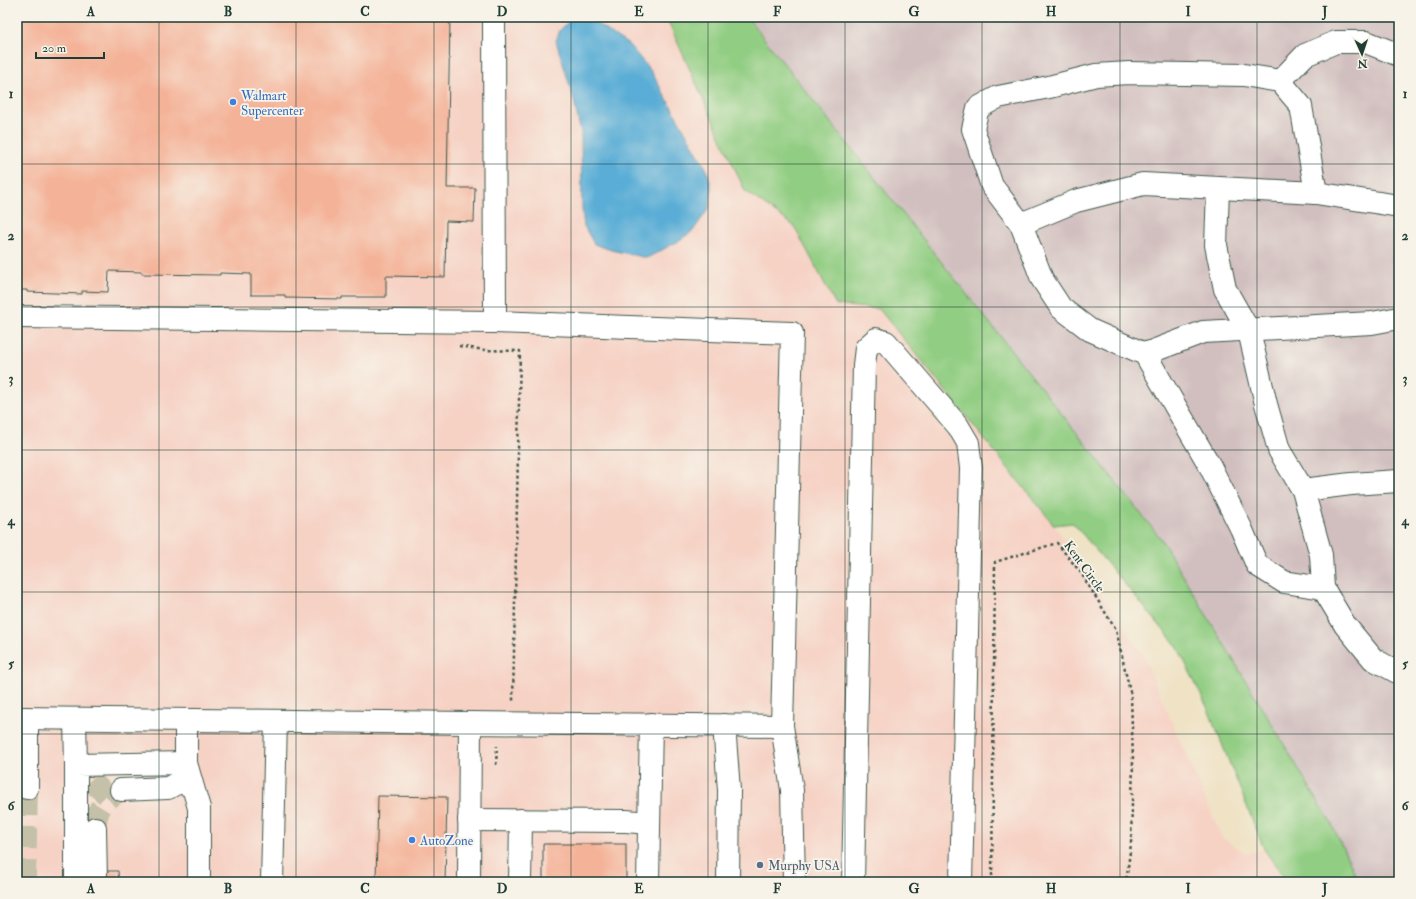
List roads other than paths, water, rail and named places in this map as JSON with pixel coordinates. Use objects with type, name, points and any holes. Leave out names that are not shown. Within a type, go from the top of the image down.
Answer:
[{"type":"lane","points":[[494,17],[495,322]]},
{"type":"lane","points":[[1280,81],[1305,55],[1336,42],[1366,42],[1399,55]]},
{"type":"lane","points":[[1316,193],[1301,106],[1280,81],[1244,75],[1129,73],[1096,76],[1049,88],[998,97],[978,108],[973,129],[992,186],[1021,224],[1042,279],[1061,308],[1090,330],[1145,354],[1210,466],[1242,528],[1257,565],[1284,582],[1322,588]]},
{"type":"lane","points":[[1021,224],[1076,201],[1144,184],[1316,193],[1399,206]]},
{"type":"lane","points":[[1218,189],[1216,245],[1225,289],[1249,331],[1266,404],[1279,450],[1303,490],[1321,555],[1322,588],[1345,625],[1373,658],[1399,673]]},
{"type":"lane","points":[[17,317],[495,322],[792,333],[782,726],[792,790],[794,882]]},
{"type":"lane","points":[[1145,354],[1203,332],[1249,331],[1372,323],[1399,318]]},
{"type":"lane","points":[[853,882],[864,365],[866,348],[876,339],[886,342],[958,426],[968,443],[972,468],[961,882]]},
{"type":"lane","points":[[1303,490],[1351,484],[1399,481]]},
{"type":"lane","points":[[27,788],[22,761],[22,718],[782,726]]},
{"type":"lane","points":[[75,719],[76,882]]},
{"type":"lane","points":[[186,720],[186,777],[199,808],[199,882]]},
{"type":"lane","points":[[272,882],[276,721]]},
{"type":"lane","points":[[469,882],[470,723]]},
{"type":"lane","points":[[648,882],[651,724]]},
{"type":"lane","points":[[724,725],[729,790],[728,882]]},
{"type":"lane","points":[[76,765],[186,777]]},
{"type":"lane","points":[[114,785],[122,776],[167,775],[186,777]]},
{"type":"lane","points":[[469,820],[626,821],[649,823]]},
{"type":"lane","points":[[520,882],[521,820]]},
{"type":"lane","points":[[84,882],[89,828],[96,882]]},
{"type":"water","points":[[588,18],[629,45],[651,71],[707,170],[712,190],[709,208],[693,231],[675,243],[647,258],[611,250],[594,244],[584,226],[582,209],[581,133],[573,96],[556,41],[560,30],[570,20]]},
{"type":"tunnel","points":[[83,827],[85,805],[95,791],[107,780]]},
{"type":"tunnel","points":[[25,882],[27,788]]},
{"type":"tunnel","points":[[95,828],[98,814],[102,805],[121,790]]},
{"type":"place","name":"Walmart Supercenter","points":[[233,102]]},
{"type":"place","name":"AutoZone","points":[[412,840]]},
{"type":"place","name":"Murphy USA","points":[[760,865]]}]
